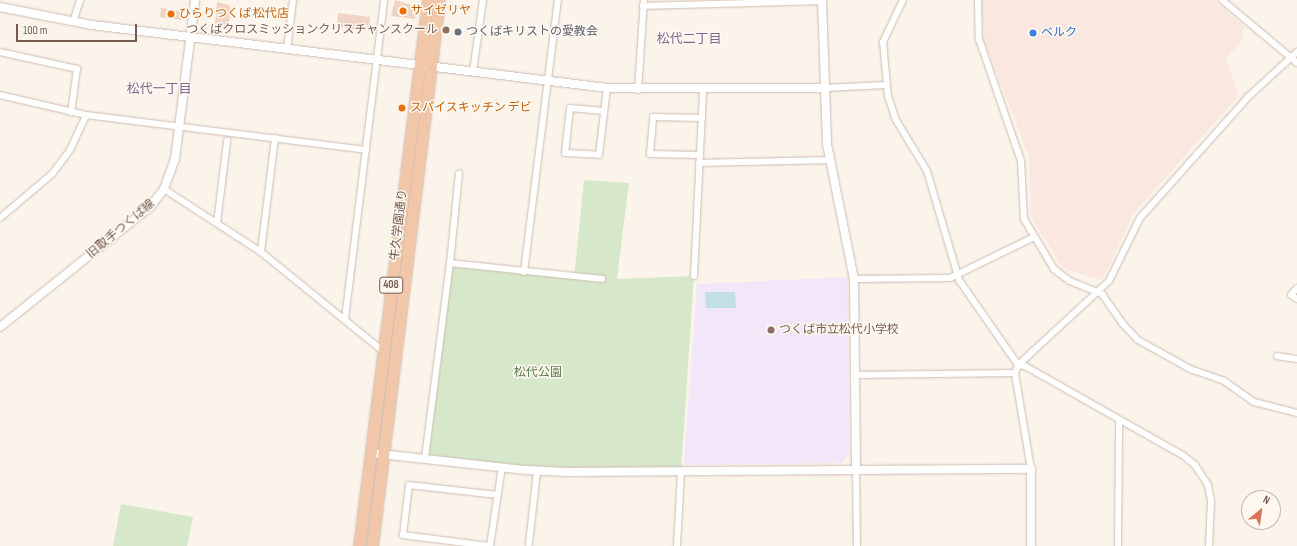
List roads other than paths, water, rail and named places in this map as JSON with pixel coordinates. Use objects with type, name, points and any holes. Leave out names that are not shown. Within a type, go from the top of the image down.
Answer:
[{"type":"highway","name":"牛久学園通り","points":[[359,546],[428,0]]},
{"type":"highway","name":"牛久学園通り","points":[[372,546],[439,0]]},
{"type":"street","points":[[73,22],[80,0]]},
{"type":"street","name":"旧取手つくば線","points":[[0,327],[150,207],[164,189],[176,159],[195,0]]},
{"type":"street","points":[[287,48],[293,0]]},
{"type":"street","points":[[345,319],[384,0]]},
{"type":"street","points":[[474,72],[483,0]]},
{"type":"street","points":[[524,272],[558,0]]},
{"type":"street","points":[[903,0],[885,34],[885,85],[896,120],[927,171],[957,274],[1018,365],[1025,366],[1184,456],[1203,474],[1211,501],[1209,546]]},
{"type":"street","points":[[978,0],[978,39],[1021,161],[1024,219],[1054,269],[1062,276],[1097,290],[1138,340],[1190,369],[1224,381],[1254,402],[1297,413]]},
{"type":"street","points":[[1222,0],[1297,63]]},
{"type":"street","points":[[638,90],[643,3],[822,1],[824,88],[829,160],[854,279],[857,375],[857,546]]},
{"type":"street","points":[[0,7],[73,22],[548,82],[607,88],[638,90],[703,90],[824,88],[885,85]]},
{"type":"street","points":[[0,52],[77,69],[71,113]]},
{"type":"street","points":[[1032,546],[1031,469],[1015,373],[1018,365],[1097,290],[1109,281],[1140,218],[1248,97],[1297,52]]},
{"type":"street","points":[[604,111],[570,108],[565,153],[599,155],[607,88]]},
{"type":"street","points":[[694,276],[703,90]]},
{"type":"street","points":[[0,95],[71,113],[366,150]]},
{"type":"street","points":[[0,218],[52,174],[70,150],[86,115]]},
{"type":"street","points":[[699,155],[650,154],[653,117],[702,118]]},
{"type":"street","points":[[261,252],[275,138]]},
{"type":"street","points":[[217,223],[227,141]]},
{"type":"street","points":[[699,164],[829,160]]},
{"type":"street","points":[[425,458],[450,262],[459,174]]},
{"type":"street","points":[[164,189],[261,252],[345,319],[383,352]]},
{"type":"street","points":[[854,279],[950,278],[1034,237]]},
{"type":"street","points":[[450,262],[524,272],[602,279]]},
{"type":"street","points":[[1297,288],[1291,295],[1297,299]]},
{"type":"street","points":[[1277,356],[1297,359]]},
{"type":"street","points":[[857,375],[1015,373]]},
{"type":"street","points":[[1118,546],[1119,420]]},
{"type":"street","points":[[371,453],[538,471],[1031,469]]},
{"type":"street","points":[[497,495],[409,485],[403,534],[489,546],[502,467]]},
{"type":"street","points":[[530,544],[538,471]]},
{"type":"street","points":[[677,546],[680,471]]},
{"type":"water","points":[[705,292],[735,292],[736,308],[706,308]]},
{"type":"place","name":"サイゼリヤ","points":[[403,11]]},
{"type":"place","name":"ひらりつくば 松代店","points":[[171,14]]},
{"type":"place","name":"つくばクロスミッションクリスチャンスクール","points":[[446,30]]},
{"type":"place","name":"つくばキリストの愛教会","points":[[458,32]]},
{"type":"place","name":"ベルク","points":[[1033,33]]},
{"type":"place","name":"スパイスキッチン デビ","points":[[402,108]]},
{"type":"place","name":"つくば市立松代小学校","points":[[771,330]]},
{"type":"district","name":"松代二丁目","points":[[689,39]]},
{"type":"district","name":"松代一丁目","points":[[159,89]]},
{"type":"park label","name":"松代公園","points":[[538,373]]}]
